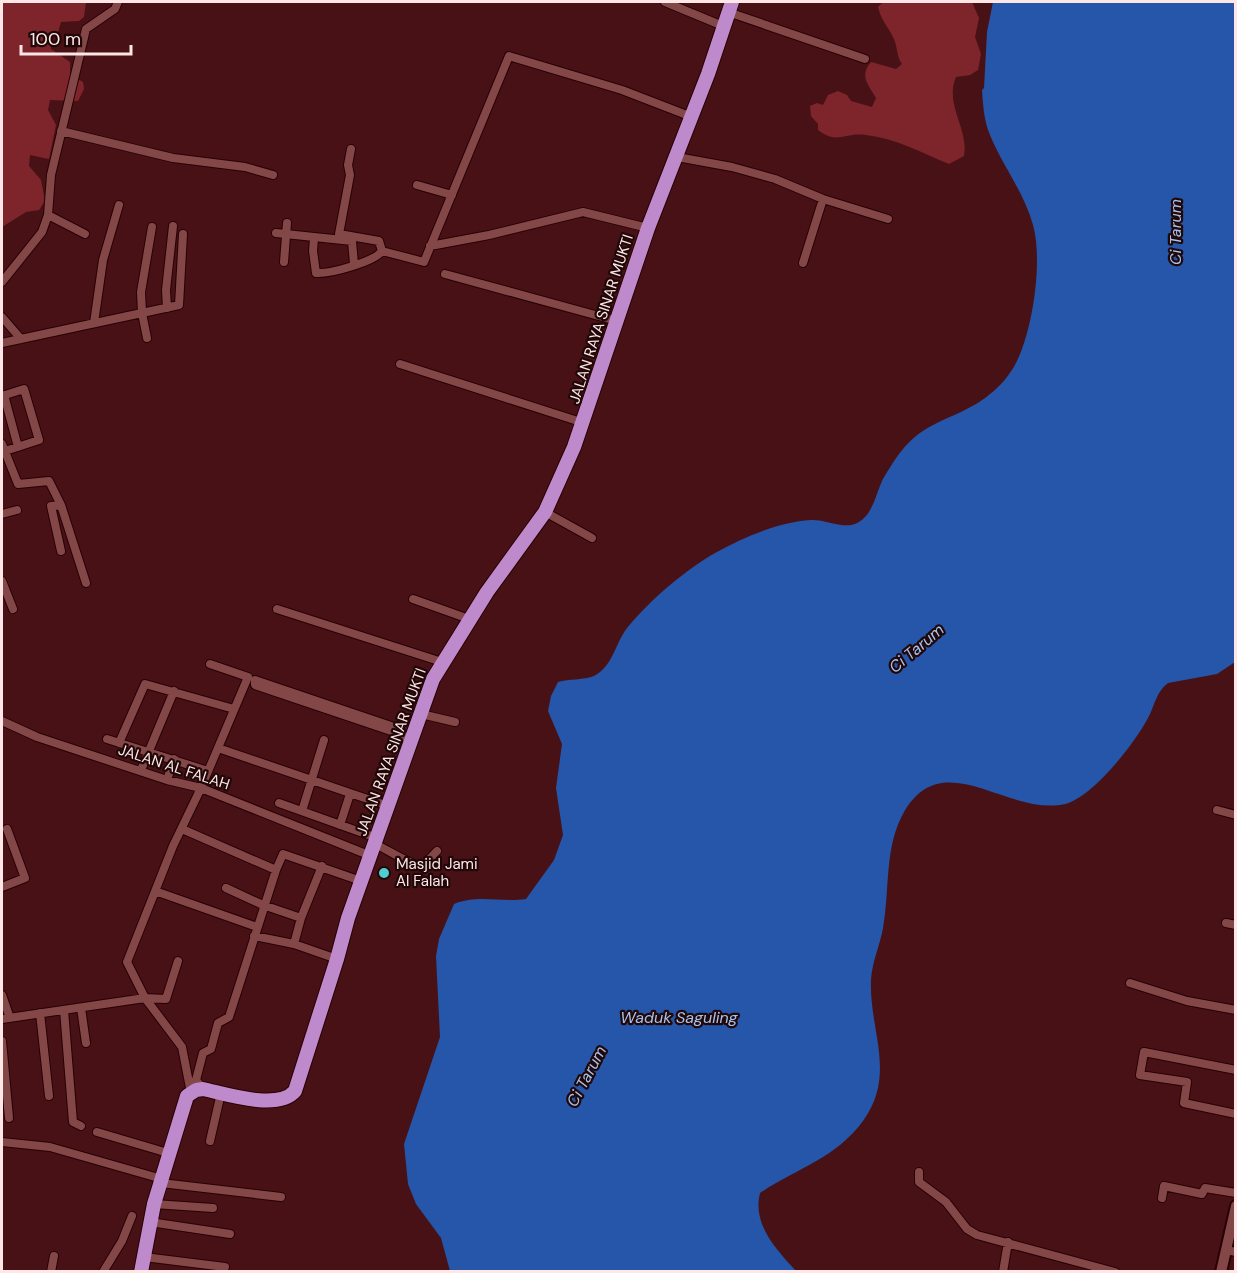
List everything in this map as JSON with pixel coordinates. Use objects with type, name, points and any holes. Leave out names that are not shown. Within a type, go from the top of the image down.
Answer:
[{"type":"highway","name":"JALAN RAYA SINAR MUKTI","points":[[197,1091],[273,1102],[293,1094],[348,918],[421,714],[442,662],[469,619],[545,512],[584,423],[648,228],[692,117],[730,5]]},
{"type":"highway","points":[[141,1272],[154,1204],[168,1153],[179,1119],[197,1091]]},
{"type":"main road","points":[[1221,1272],[1231,1251],[1236,1206]]},
{"type":"street","points":[[2,282],[42,232],[48,215],[51,175],[86,29],[115,9],[118,2]]},
{"type":"street","points":[[665,2],[723,26]]},
{"type":"street","points":[[730,5],[865,59]]},
{"type":"street","points":[[382,251],[422,262],[509,56],[622,90],[692,117]]},
{"type":"street","points":[[61,131],[173,158],[245,167],[273,175]]},
{"type":"street","points":[[351,149],[348,165],[350,175],[339,234],[379,241],[382,251]]},
{"type":"street","points":[[677,157],[732,167],[775,179],[823,199],[888,219]]},
{"type":"street","points":[[417,185],[452,195]]},
{"type":"street","points":[[804,263],[823,199]]},
{"type":"street","points":[[94,322],[103,260],[119,205]]},
{"type":"street","points":[[430,246],[489,235],[583,212],[648,228]]},
{"type":"street","points":[[48,215],[85,234]]},
{"type":"street","points":[[284,262],[287,223]]},
{"type":"street","points":[[167,308],[166,290],[173,226]]},
{"type":"street","points":[[147,338],[141,292],[152,227]]},
{"type":"street","points":[[276,233],[354,242],[354,264]]},
{"type":"street","points":[[2,343],[179,305],[183,234]]},
{"type":"street","points":[[314,238],[316,273],[327,273],[377,257],[382,251]]},
{"type":"street","points":[[445,274],[617,321]]},
{"type":"street","points":[[2,317],[21,339]]},
{"type":"street","points":[[400,364],[584,423]]},
{"type":"street","points":[[18,447],[3,395],[24,389],[38,442],[18,447],[3,449],[18,484],[50,481],[62,505],[86,583]]},
{"type":"street","points":[[61,551],[51,506],[62,505]]},
{"type":"street","points":[[2,514],[17,510]]},
{"type":"street","points":[[545,512],[592,538]]},
{"type":"street","points":[[2,581],[13,609]]},
{"type":"street","points":[[413,599],[469,619]]},
{"type":"street","points":[[278,609],[442,662]]},
{"type":"street","points":[[197,1091],[182,1047],[145,998],[127,962],[155,891],[248,677],[210,664]]},
{"type":"street","points":[[326,707],[257,679],[254,683],[392,730],[411,742]]},
{"type":"street","points":[[119,742],[145,684],[234,709]]},
{"type":"street","points":[[141,770],[174,691]]},
{"type":"street","points":[[421,714],[454,722]]},
{"type":"street","name":"JALAN AL FALAH","points":[[2,721],[37,737],[375,846]]},
{"type":"street","points":[[107,739],[208,771]]},
{"type":"street","points":[[302,811],[324,740]]},
{"type":"street","points":[[218,748],[388,806]]},
{"type":"street","points":[[166,780],[174,759]]},
{"type":"street","points":[[340,825],[350,794]]},
{"type":"street","points":[[279,803],[340,825],[375,846],[422,867],[437,851]]},
{"type":"street","points":[[1217,810],[1236,815]]},
{"type":"street","points":[[2,887],[25,878],[7,829]]},
{"type":"street","points":[[182,829],[272,866],[276,870]]},
{"type":"street","points":[[197,1091],[196,1079],[203,1053],[211,1049],[218,1023],[229,1017],[263,905],[283,854],[361,881]]},
{"type":"street","points":[[294,944],[301,918],[322,866]]},
{"type":"street","points":[[226,888],[263,905],[301,918]]},
{"type":"street","points":[[155,891],[257,927]]},
{"type":"street","points":[[1226,923],[1236,925]]},
{"type":"street","points":[[254,936],[294,944],[337,959]]},
{"type":"street","points":[[2,995],[6,1019],[145,998],[166,999],[178,961]]},
{"type":"street","points":[[1130,984],[1186,1000],[1236,1010]]},
{"type":"street","points":[[81,1008],[86,1043]]},
{"type":"street","points":[[64,1010],[73,1122],[81,1126]]},
{"type":"street","points":[[40,1013],[49,1096]]},
{"type":"street","points":[[2,1041],[9,1118]]},
{"type":"street","points":[[1236,1070],[1144,1052],[1140,1075],[1186,1082],[1184,1103],[1236,1114]]},
{"type":"street","points":[[210,1142],[221,1093]]},
{"type":"street","points":[[97,1132],[168,1153]]},
{"type":"street","points":[[2,1142],[50,1147],[161,1181],[281,1197]]},
{"type":"street","points":[[919,1172],[919,1182],[946,1202],[967,1229],[977,1235],[1115,1272]]},
{"type":"street","points":[[1162,1198],[1164,1186],[1202,1194],[1205,1188],[1236,1193]]},
{"type":"street","points":[[154,1204],[213,1209]]},
{"type":"street","points":[[103,1272],[122,1241],[132,1216]]},
{"type":"street","points":[[150,1222],[231,1234]]},
{"type":"street","points":[[1003,1272],[1008,1242]]},
{"type":"street","points":[[51,1272],[54,1256]]},
{"type":"street","points":[[144,1257],[225,1268]]},
{"type":"shaded area","points":[[2,2],[86,2],[84,17],[79,21],[61,22],[58,32],[50,38],[51,49],[70,62],[70,75],[83,82],[84,89],[78,101],[50,100],[48,110],[56,125],[49,159],[30,155],[29,166],[41,180],[45,201],[39,210],[26,212],[2,227]]},
{"type":"shaded area","points":[[883,2],[972,2],[979,18],[975,37],[981,54],[978,70],[970,75],[956,77],[953,87],[955,107],[965,146],[964,156],[949,164],[887,139],[858,135],[830,137],[818,130],[818,124],[811,116],[810,106],[817,103],[823,105],[828,95],[838,91],[847,95],[851,101],[872,107],[876,98],[866,80],[867,67],[871,62],[896,69],[902,64],[895,40],[879,12],[878,7]]},
{"type":"water","name":"Waduk Saguling","points":[[993,2],[1235,2],[1235,662],[1217,674],[1168,683],[1161,690],[1142,729],[1123,755],[1100,781],[1076,800],[1065,804],[1043,805],[1021,801],[978,787],[957,783],[938,784],[920,793],[904,812],[890,854],[883,928],[871,980],[871,999],[880,1069],[873,1104],[863,1121],[840,1145],[760,1193],[758,1205],[763,1226],[774,1246],[796,1271],[450,1271],[441,1238],[416,1204],[408,1184],[404,1144],[440,1037],[436,956],[439,939],[454,904],[481,899],[526,899],[554,860],[563,835],[556,788],[562,744],[548,711],[551,696],[558,682],[590,677],[600,672],[610,661],[627,628],[646,607],[693,567],[727,546],[762,531],[799,521],[817,520],[842,525],[859,522],[868,514],[883,479],[906,446],[925,430],[981,401],[994,391],[1011,371],[1022,349],[1035,295],[1036,240],[1029,213],[995,146],[985,119],[982,90],[984,88],[987,32]]},
{"type":"place","name":"Masjid Jami Al Falah","points":[[384,873]]},
{"type":"water label","name":"Ci Tarum","points":[[1175,232]]},
{"type":"water label","name":"Ci Tarum","points":[[916,648]]},
{"type":"water label","name":"Ci Tarum","points":[[586,1076]]}]
